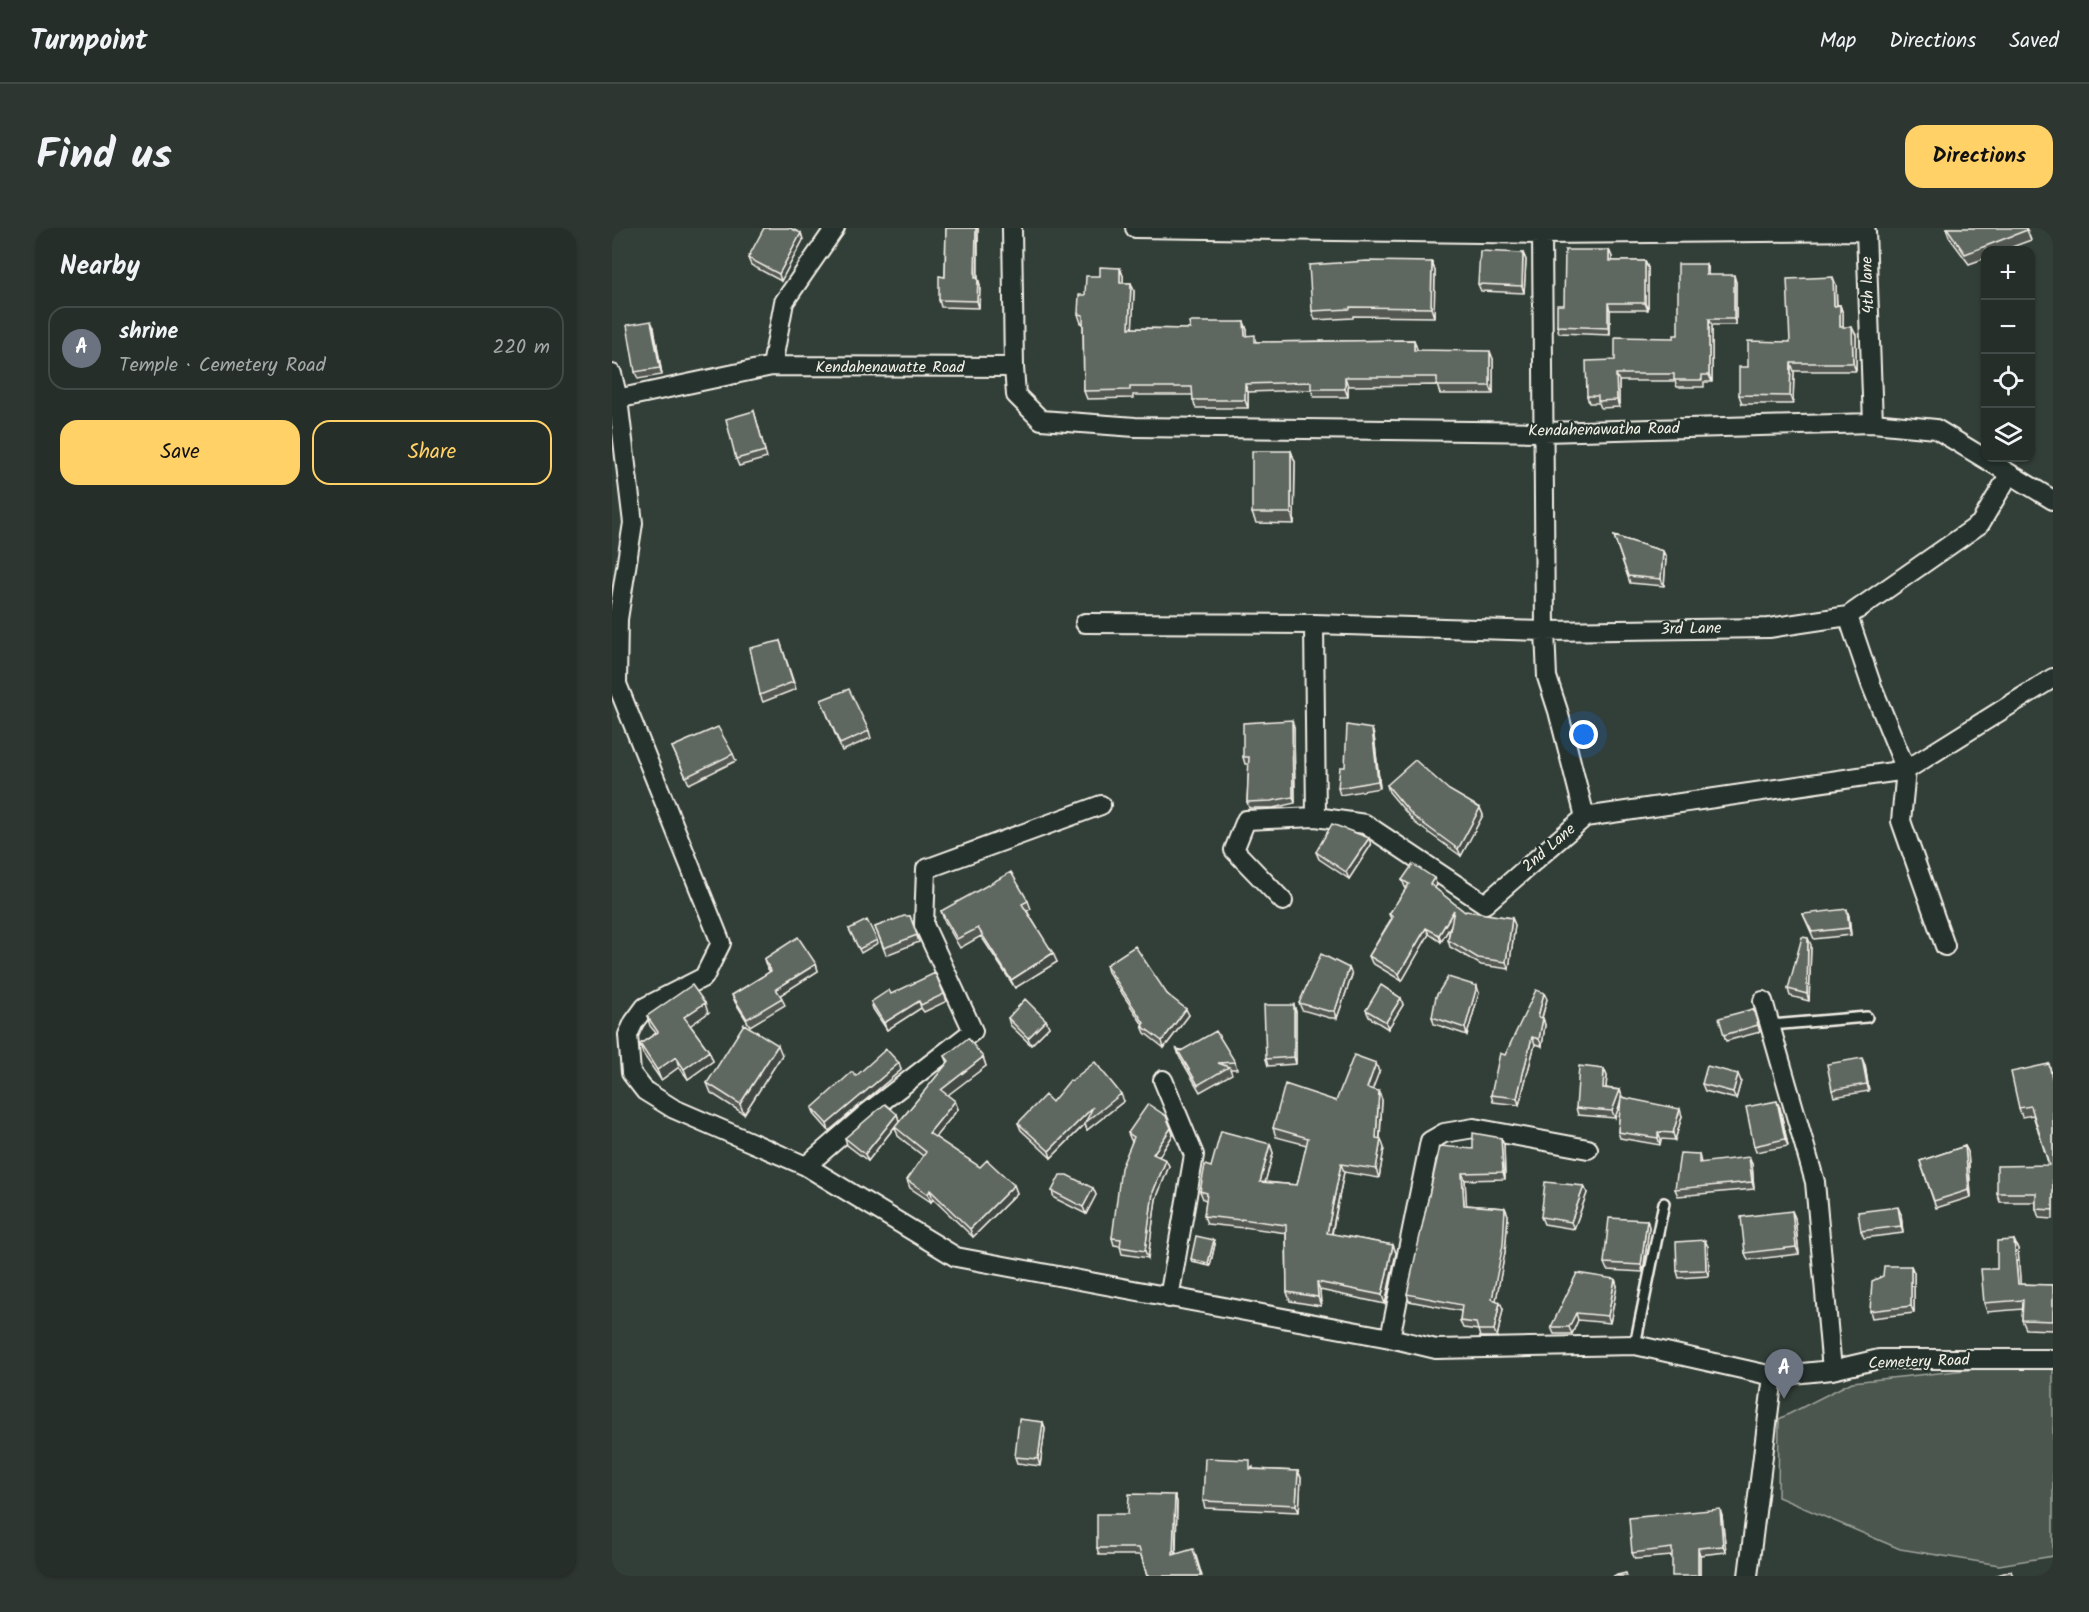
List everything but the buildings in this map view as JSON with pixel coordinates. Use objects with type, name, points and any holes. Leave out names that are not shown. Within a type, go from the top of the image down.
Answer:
[{"type":"street","points":[[772,366],[783,302],[835,228]]},
{"type":"street","points":[[1012,228],[1014,367]]},
{"type":"street","name":"4th lane","points":[[1135,228],[1542,234],[1866,231],[1873,423]]},
{"type":"street","points":[[1542,234],[1547,677],[1585,817]]},
{"type":"street","name":"Kendahenawatte Road","points":[[615,400],[772,366],[1014,367]]},
{"type":"street","name":"Kendahenawatha Road","points":[[1014,367],[1016,395],[1041,420],[1135,427],[1544,432],[1873,423],[1936,429],[2053,500]]},
{"type":"street","name":"Cemetery Road","points":[[612,374],[633,523],[618,619],[617,684],[721,943],[704,977],[645,1007],[634,1022],[628,1035],[630,1072],[645,1091],[674,1109],[806,1166],[956,1257],[1389,1338],[1436,1349],[1635,1346],[1773,1376],[1832,1370],[1879,1359],[2053,1359]]},
{"type":"street","name":"3rd Lane","points":[[1085,623],[1314,624],[1545,630],[1769,628],[1848,616],[1980,524],[2009,475]]},
{"type":"street","points":[[1848,616],[1871,684],[1906,770],[1901,821],[1945,946]]},
{"type":"street","points":[[1283,901],[1234,850],[1246,820],[1316,817],[1314,624]]},
{"type":"street","name":"2nd Lane","points":[[1316,817],[1365,824],[1485,904],[1585,817],[1906,770],[2053,678]]},
{"type":"street","points":[[806,1166],[867,1113],[973,1030],[924,925],[926,869],[1101,805]]},
{"type":"street","points":[[1763,1001],[1815,1182],[1832,1370]]},
{"type":"street","points":[[1163,1080],[1194,1155],[1169,1298]]},
{"type":"street","points":[[1389,1338],[1431,1141],[1444,1133],[1474,1128],[1588,1149]]},
{"type":"street","points":[[1748,1576],[1773,1376]]},
{"type":"lane","points":[[1770,1025],[1867,1017]]},
{"type":"lane","points":[[1635,1346],[1664,1203]]},
{"type":"shaded area","points":[[2053,1361],[2053,1556],[1999,1565],[1900,1549],[1778,1497],[1779,1419],[1852,1382]]},
{"type":"place","name":"shrine","points":[[1784,1399]]}]
